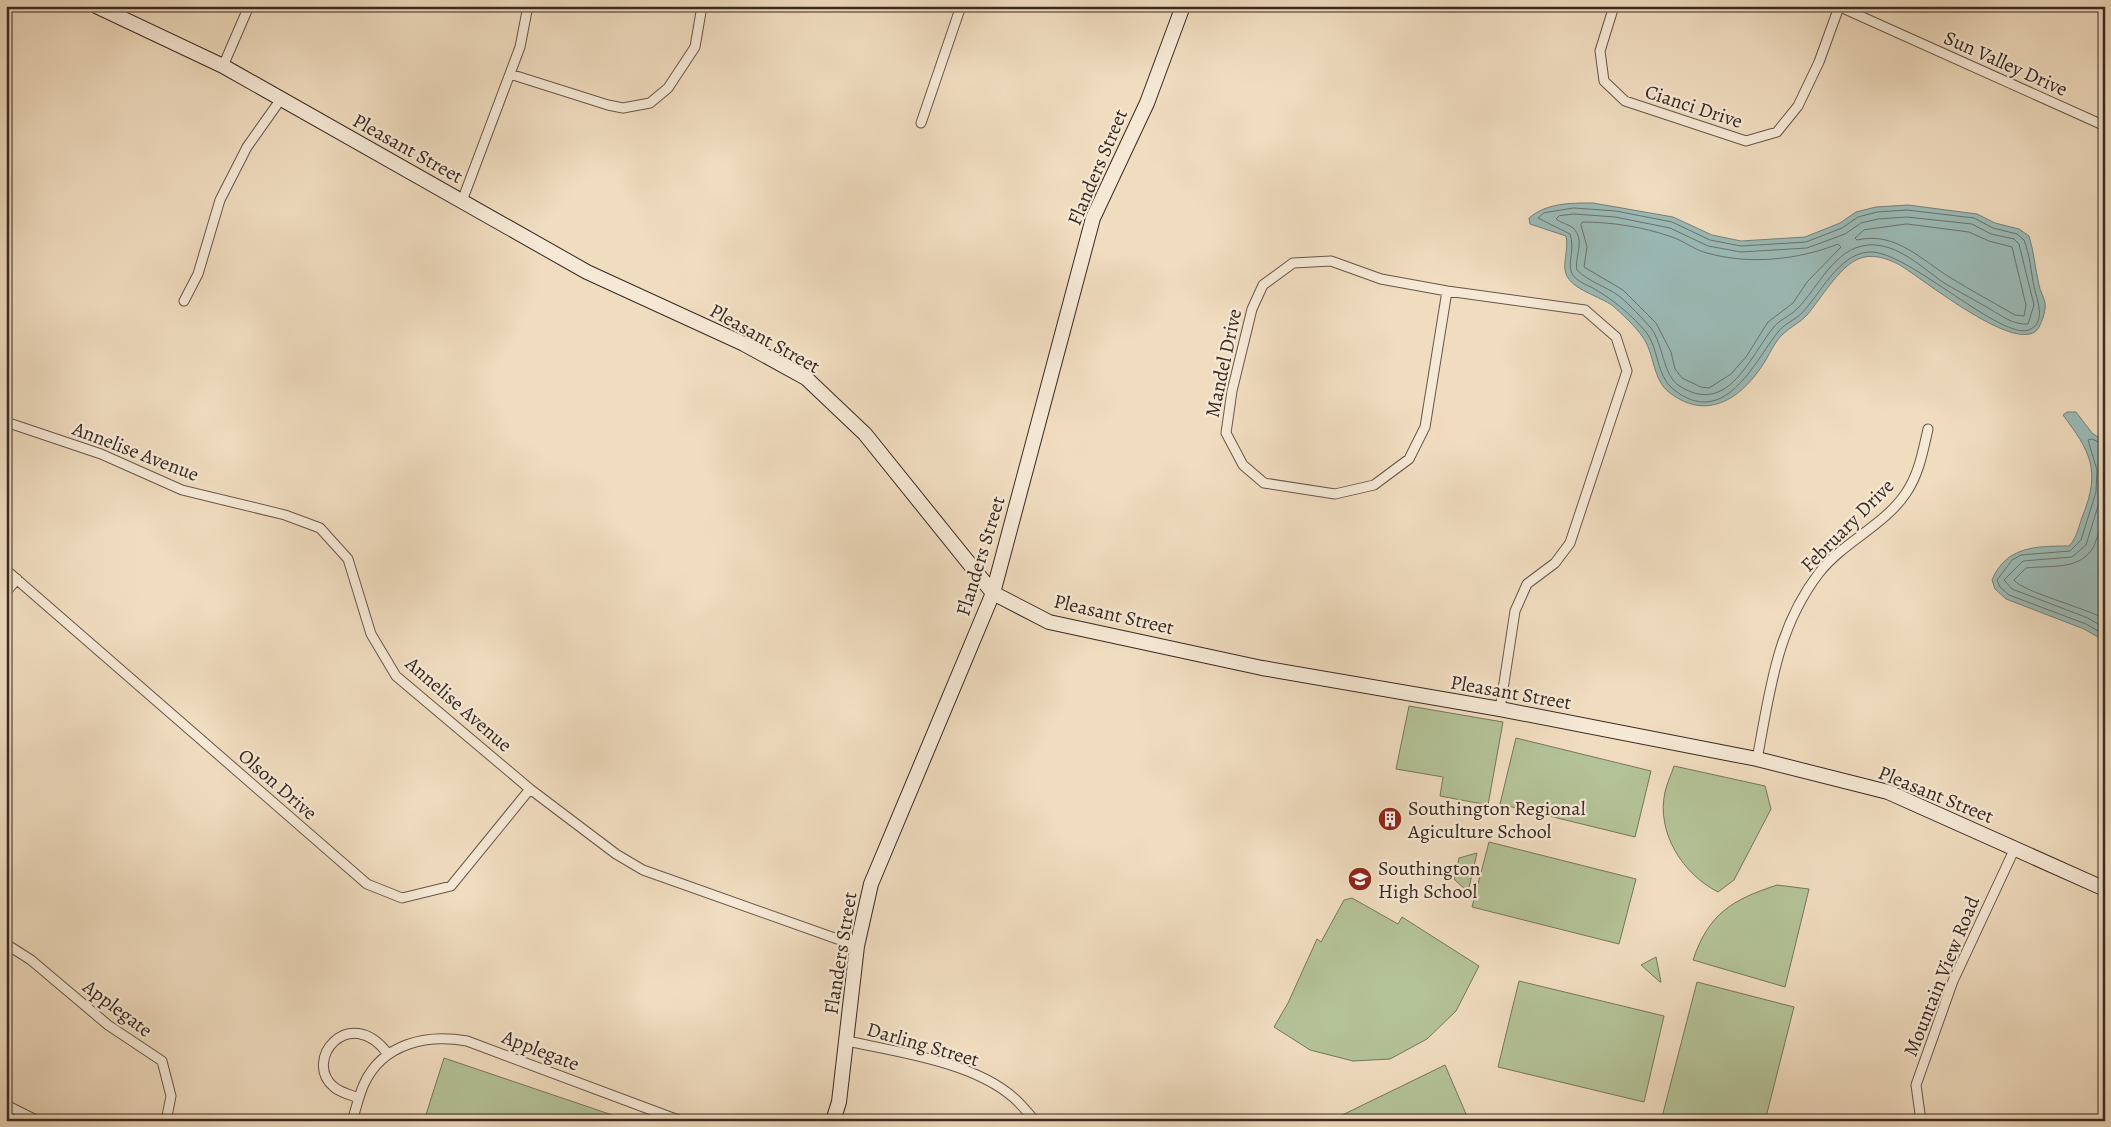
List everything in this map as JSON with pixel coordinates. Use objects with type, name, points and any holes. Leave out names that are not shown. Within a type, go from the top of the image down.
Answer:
[{"type":"street","name":"Pleasant Street","points":[[96,6],[223,66],[587,272],[744,344],[806,378],[864,434],[993,593],[1049,622],[1262,668],[1500,710],[1757,759],[1888,792],[2105,889]]},
{"type":"street","points":[[223,66],[249,6]]},
{"type":"street","points":[[462,201],[520,47],[528,6]]},
{"type":"street","points":[[510,74],[608,105],[623,108],[650,103],[668,88],[695,47],[702,6]]},
{"type":"street","points":[[921,123],[961,6]]},
{"type":"street","name":"Flanders Street","points":[[834,1121],[839,1102],[857,946],[871,884],[993,593],[1093,218],[1147,103],[1183,6]]},
{"type":"street","name":"Cianci Drive","points":[[1614,6],[1600,51],[1604,80],[1625,101],[1746,141],[1777,132],[1798,106],[1819,62],[1838,6]]},
{"type":"street","name":"Sun Valley Drive","points":[[1838,6],[2105,126]]},
{"type":"street","points":[[184,301],[198,274],[220,200],[247,147],[281,99]]},
{"type":"street","name":"Mandel Drive","points":[[1447,291],[1425,427],[1409,459],[1374,485],[1334,494],[1264,483],[1243,465],[1226,433],[1232,391],[1252,309],[1263,285],[1293,263],[1331,262],[1381,279],[1447,291],[1585,310],[1616,337],[1627,371],[1570,543],[1554,563],[1527,584],[1515,611],[1500,710]]},
{"type":"street","name":"Annelise Avenue","points":[[6,422],[102,454],[182,490],[285,515],[320,528],[348,559],[371,634],[396,676],[530,789],[616,854],[643,870],[857,946]]},
{"type":"street","name":"February Drive","points":[[1757,759],[1782,640],[1793,616],[1820,572],[1838,552],[1888,514],[1906,494],[1922,456],[1928,429]]},
{"type":"street","name":"Olson Drive","points":[[6,570],[367,884],[402,898],[451,886],[530,789]]},
{"type":"street","points":[[6,592],[17,580]]},
{"type":"street","name":"Mountain View Road","points":[[1921,1121],[1916,1085],[1953,981],[2015,848]]},
{"type":"street","name":"Applegate","points":[[6,944],[31,960],[108,1025],[162,1062],[171,1096],[166,1121]]},
{"type":"street","points":[[359,1098],[339,1090],[328,1080],[324,1067],[325,1055],[330,1045],[345,1035],[362,1033],[375,1039],[388,1054]]},
{"type":"street","name":"Applegate","points":[[352,1121],[359,1098],[370,1073],[388,1054],[420,1039],[443,1037],[467,1041],[680,1121]]},
{"type":"street","name":"Darling Street","points":[[847,1041],[912,1055],[971,1072],[1013,1097],[1035,1121]]},
{"type":"street","points":[[6,1105],[38,1121]]},
{"type":"green space","points":[[1409,706],[1503,722],[1488,805],[1440,796],[1443,777],[1396,769]]},
{"type":"green space","points":[[1516,738],[1651,771],[1635,837],[1500,804]]},
{"type":"green space","points":[[1674,766],[1765,786],[1771,809],[1734,880],[1718,892],[1694,875],[1683,863],[1669,837],[1663,807],[1666,789]]},
{"type":"green space","points":[[1489,842],[1636,879],[1619,944],[1472,907]]},
{"type":"green space","points":[[1477,853],[1468,892],[1454,879],[1459,858]]},
{"type":"green space","points":[[1777,885],[1809,889],[1785,987],[1693,960],[1699,944],[1707,931],[1724,910],[1747,896]]},
{"type":"green space","points":[[1352,898],[1398,924],[1402,917],[1479,966],[1456,1011],[1427,1039],[1390,1059],[1353,1061],[1310,1050],[1274,1027],[1288,1003],[1317,939],[1321,942],[1344,900]]},
{"type":"green space","points":[[1656,957],[1661,982],[1641,965]]},
{"type":"green space","points":[[1519,981],[1664,1016],[1644,1102],[1498,1067]]},
{"type":"green space","points":[[1697,982],[1794,1007],[1765,1121],[1661,1121]]},
{"type":"green space","points":[[444,1058],[630,1121],[424,1121]]},
{"type":"green space","points":[[1445,1065],[1469,1121],[1330,1121]]},
{"type":"water","points":[[1593,203],[1673,217],[1712,235],[1741,241],[1805,237],[1840,223],[1856,212],[1876,207],[1908,205],[1977,214],[1995,223],[2019,229],[2029,236],[2045,303],[2044,314],[2040,325],[2030,334],[2015,333],[1994,326],[1949,299],[1898,264],[1878,257],[1863,257],[1844,269],[1830,284],[1807,315],[1780,337],[1762,366],[1744,388],[1722,402],[1710,405],[1697,405],[1684,401],[1664,388],[1646,343],[1628,320],[1613,306],[1580,289],[1569,280],[1565,270],[1566,236],[1530,224],[1529,218],[1543,209],[1567,204]]},
{"type":"water","points":[[2067,412],[2076,412],[2092,433],[2105,442],[2105,641],[2084,629],[2006,599],[1995,589],[1992,580],[2005,560],[2014,554],[2034,548],[2069,546],[2076,535],[2088,499],[2092,473],[2090,462],[2080,439],[2063,415]]},
{"type":"place","name":"Southington Regional Agiculture School","points":[[1390,819]]},
{"type":"place","name":"Southington High School","points":[[1360,879]]}]
